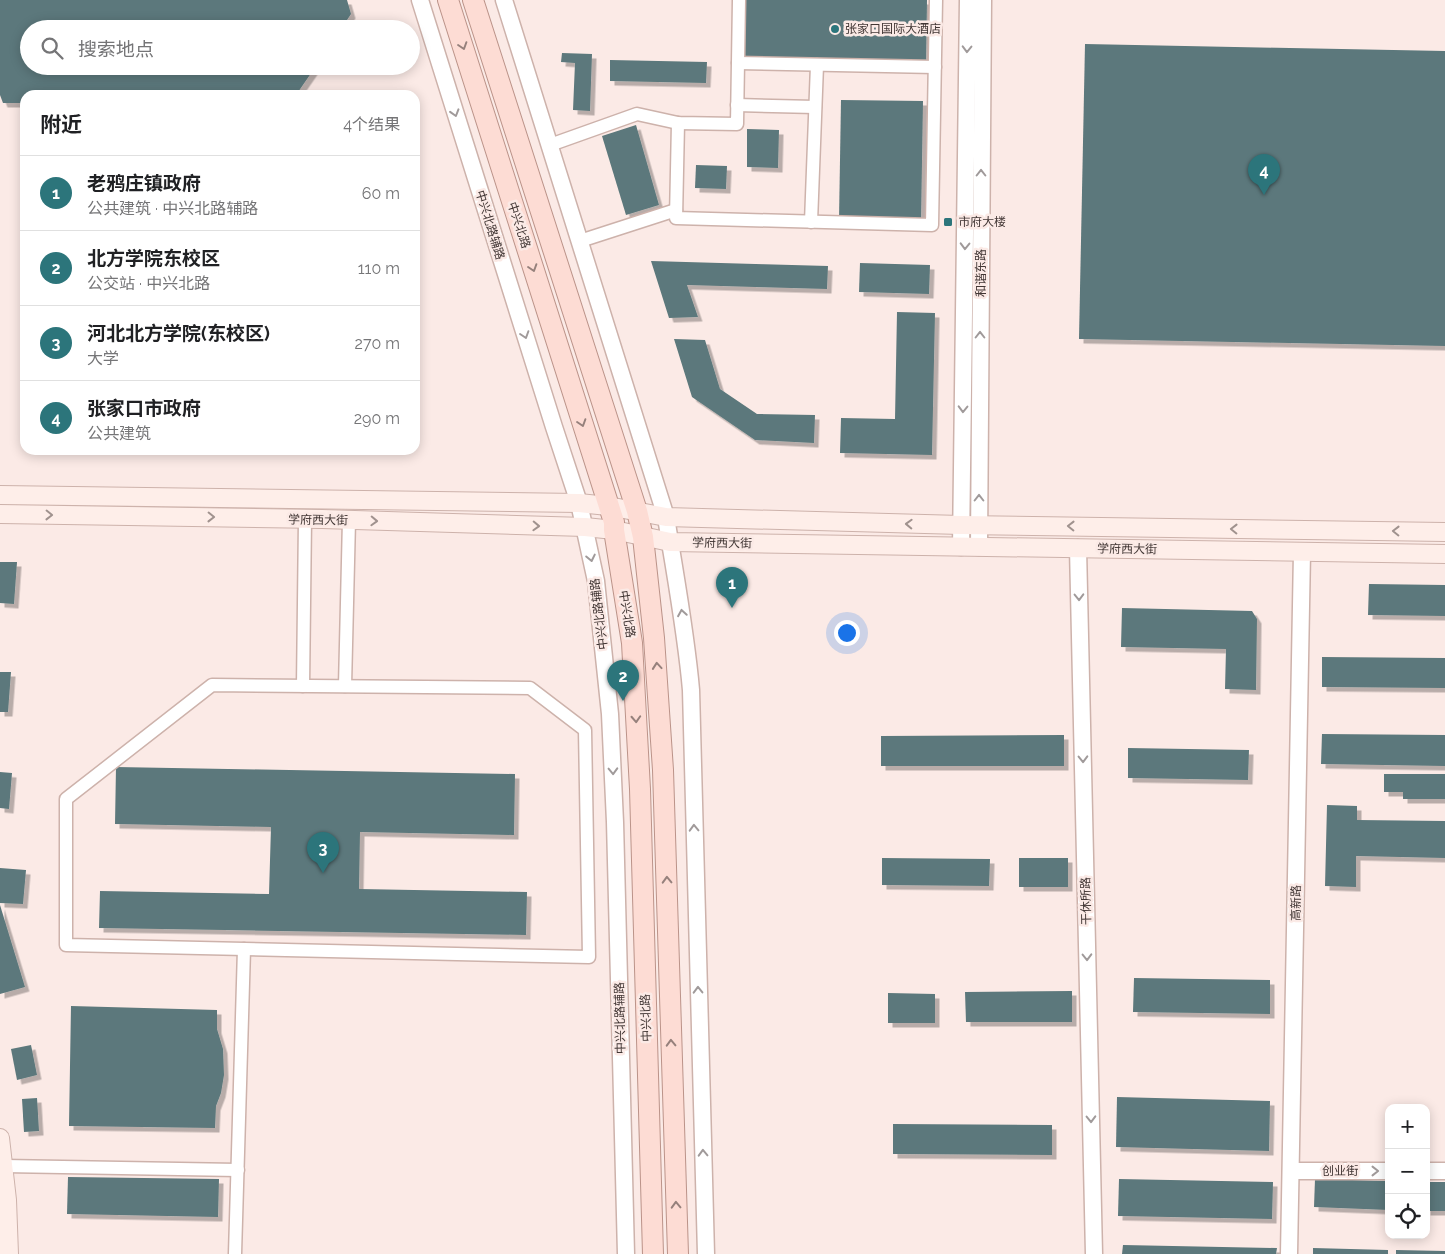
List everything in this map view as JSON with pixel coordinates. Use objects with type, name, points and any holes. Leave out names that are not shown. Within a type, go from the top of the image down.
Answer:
[{"type":"main road","name":"中兴北路","points":[[448,0],[614,522],[632,643],[640,780],[653,1254]]},
{"type":"main road","name":"中兴北路","points":[[473,0],[637,511],[643,536],[656,656],[663,770],[678,1254]]},
{"type":"main road","name":"学府西大街","points":[[0,496],[579,503],[608,506],[666,517],[961,525],[1445,532]]},
{"type":"main road","name":"学府西大街","points":[[0,514],[305,519],[585,527],[614,530],[670,542],[1445,554]]},
{"type":"main road","points":[[0,1138],[4,1166],[9,1254]]},
{"type":"street","name":"中兴北路辅路","points":[[420,0],[579,503],[596,581],[610,714],[615,822],[626,1254]]},
{"type":"street","points":[[504,0],[666,517],[687,644],[691,690],[706,1254]]},
{"type":"street","points":[[550,145],[637,114],[678,123],[736,124],[739,0]]},
{"type":"street","points":[[678,123],[676,218],[932,225],[936,0]]},
{"type":"street","name":"和谐东路","points":[[968,0],[961,525],[970,547]]},
{"type":"street","name":"和谐东路","points":[[970,547],[979,525],[983,0]]},
{"type":"street","points":[[738,62],[935,67]]},
{"type":"street","points":[[812,222],[816,65]]},
{"type":"street","points":[[737,105],[815,107]]},
{"type":"street","points":[[580,241],[676,210]]},
{"type":"street","points":[[303,686],[305,519]]},
{"type":"street","points":[[345,686],[349,520]]},
{"type":"street","name":"干休所路","points":[[1078,548],[1094,1254]]},
{"type":"street","name":"高新路","points":[[1289,1254],[1302,552]]},
{"type":"street","points":[[212,685],[345,686],[530,688],[585,730],[589,957],[66,944],[66,799],[212,685]]},
{"type":"street","points":[[235,1254],[244,949]]},
{"type":"street","points":[[4,1166],[238,1170]]},
{"type":"street","name":"创业街","points":[[1291,1171],[1385,1171]]},
{"type":"street","points":[[1430,1171],[1445,1171]]},
{"type":"building","points":[[0,0],[347,0],[351,14],[347,20],[20,20],[20,75],[310,75],[299,90],[20,90],[20,103],[3,103],[0,95]]},
{"type":"building","name":"张家口国际大酒店","points":[[744,0],[927,0],[926,62],[744,58]]},
{"type":"building","points":[[1085,44],[1445,51],[1445,346],[1079,339]]},
{"type":"building","points":[[562,53],[592,54],[590,111],[573,110],[575,63],[561,62]]},
{"type":"building","points":[[610,60],[707,62],[706,83],[610,81]]},
{"type":"building","points":[[841,100],[923,101],[921,222],[839,220]]},
{"type":"building","points":[[636,125],[659,205],[626,215],[602,136]]},
{"type":"building","points":[[747,129],[779,130],[778,168],[747,167]]},
{"type":"building","points":[[696,165],[727,166],[726,189],[695,188]]},
{"type":"building","points":[[651,261],[828,266],[827,289],[687,285],[698,317],[669,318]]},
{"type":"building","points":[[860,263],[930,265],[929,294],[859,292]]},
{"type":"building","points":[[897,312],[935,313],[932,455],[840,453],[841,418],[895,419]]},
{"type":"building","points":[[674,339],[705,340],[720,389],[757,414],[815,415],[814,443],[755,440],[692,397]]},
{"type":"building","points":[[0,562],[17,562],[14,604],[0,603]]},
{"type":"building","points":[[1369,584],[1445,585],[1445,616],[1368,615]]},
{"type":"building","points":[[1122,608],[1252,611],[1257,619],[1256,690],[1225,689],[1226,649],[1121,647]]},
{"type":"building","points":[[1322,657],[1445,658],[1445,688],[1322,687]]},
{"type":"building","points":[[0,672],[11,672],[8,712],[0,712]]},
{"type":"building","points":[[1322,734],[1445,735],[1445,766],[1321,764]]},
{"type":"building","points":[[1064,735],[1064,766],[881,766],[881,736]]},
{"type":"building","points":[[1128,748],[1249,750],[1248,780],[1128,778]]},
{"type":"building","points":[[116,767],[515,774],[514,835],[360,832],[359,889],[527,892],[526,935],[99,928],[100,891],[269,894],[271,827],[115,824]]},
{"type":"building","points":[[0,772],[12,773],[9,809],[0,808]]},
{"type":"building","points":[[1384,774],[1445,774],[1445,799],[1403,799],[1403,792],[1384,792]]},
{"type":"building","points":[[1327,805],[1357,806],[1357,820],[1445,821],[1445,858],[1356,856],[1356,887],[1325,886]]},
{"type":"building","points":[[882,858],[990,859],[989,886],[882,885]]},
{"type":"building","points":[[1019,858],[1068,858],[1068,887],[1019,887]]},
{"type":"building","points":[[0,868],[26,870],[23,904],[0,903]]},
{"type":"building","points":[[0,905],[25,987],[0,994]]},
{"type":"building","points":[[1134,978],[1270,980],[1270,1014],[1133,1012]]},
{"type":"building","points":[[1072,991],[1072,1022],[966,1022],[965,992]]},
{"type":"building","points":[[888,993],[935,994],[935,1023],[888,1023]]},
{"type":"building","points":[[71,1006],[217,1010],[217,1029],[223,1049],[224,1075],[221,1093],[216,1106],[215,1128],[69,1126]]},
{"type":"building","points":[[31,1045],[37,1075],[17,1080],[11,1049]]},
{"type":"building","points":[[1117,1097],[1270,1101],[1269,1151],[1116,1147]]},
{"type":"building","points":[[37,1098],[39,1131],[24,1132],[22,1099]]},
{"type":"building","points":[[893,1124],[1052,1125],[1052,1155],[893,1154]]},
{"type":"building","points":[[68,1177],[219,1179],[218,1217],[67,1214]]},
{"type":"building","points":[[1119,1179],[1273,1182],[1272,1219],[1118,1216]]},
{"type":"building","points":[[1315,1179],[1385,1181],[1385,1210],[1314,1207]]},
{"type":"building","points":[[1430,1182],[1445,1182],[1445,1211],[1430,1211]]},
{"type":"building","points":[[1123,1245],[1277,1248],[1276,1254],[1122,1254]]},
{"type":"building","points":[[1313,1248],[1388,1250],[1388,1254],[1313,1254]]},
{"type":"building","points":[[1396,1250],[1445,1251],[1445,1254],[1396,1254]]},
{"type":"place","name":"张家口国际大酒店","points":[[835,29]]},
{"type":"place","name":"张家口市政府","points":[[1264,195]]},
{"type":"place","name":"市府大楼","points":[[948,222]]},
{"type":"place","name":"老鸦庄镇政府","points":[[732,608]]},
{"type":"place","name":"北方学院东校区","points":[[623,701]]},
{"type":"place","name":"河北北方学院(东校区)","points":[[323,873]]}]
